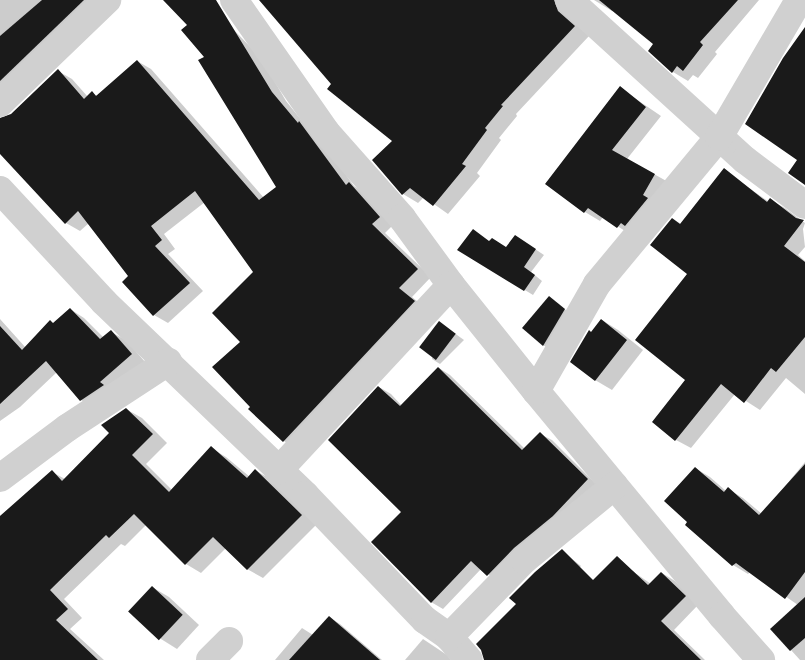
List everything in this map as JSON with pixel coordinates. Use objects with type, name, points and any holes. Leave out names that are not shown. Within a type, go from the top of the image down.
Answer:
[{"type":"street","points":[[0,103],[107,0]]},
{"type":"street","points":[[234,0],[326,132],[402,218],[451,285],[536,391],[722,616],[761,660]]},
{"type":"street","points":[[569,0],[745,160],[805,205]]},
{"type":"street","points":[[536,391],[597,284],[719,137],[799,0]]},
{"type":"street","points":[[0,190],[104,302],[168,362],[278,471],[305,494],[425,620],[449,638],[469,660]]},
{"type":"street","points":[[278,471],[451,285]]},
{"type":"street","points":[[0,478],[68,428],[168,362]]},
{"type":"street","points":[[449,638],[524,560],[614,486]]},
{"type":"street","points":[[210,660],[229,641]]},
{"type":"building","points":[[42,0],[84,0],[0,81],[0,36]]},
{"type":"building","points":[[163,0],[216,0],[272,92],[298,123],[299,121],[346,185],[349,182],[380,217],[372,224],[418,269],[399,288],[415,301],[283,442],[248,409],[250,407],[212,367],[240,342],[212,313],[253,272],[195,191],[151,226],[162,240],[155,246],[190,283],[153,316],[122,282],[128,276],[78,211],[65,224],[0,154],[0,118],[11,114],[58,69],[84,99],[92,91],[96,96],[137,60],[259,200],[276,187],[198,60],[204,57],[181,30],[187,25]]},
{"type":"building","points":[[259,0],[554,0],[558,11],[575,26],[501,105],[503,106],[485,128],[487,130],[462,164],[466,166],[433,206],[410,188],[402,195],[372,160],[392,141],[327,89],[331,84]]},
{"type":"building","points":[[599,0],[738,0],[700,42],[703,45],[683,71],[677,66],[672,73],[648,51],[653,44]]},
{"type":"building","points":[[805,27],[805,185],[788,173],[797,160],[745,124],[783,58]]},
{"type":"building","points":[[620,86],[646,107],[612,150],[655,174],[643,195],[648,198],[625,226],[621,223],[617,228],[588,208],[584,213],[545,184]]},
{"type":"building","points":[[724,168],[767,202],[770,198],[796,218],[804,220],[784,246],[805,262],[805,337],[776,372],[771,368],[744,403],[721,384],[675,441],[652,422],[685,380],[635,340],[687,274],[650,245],[672,218],[680,224]]},
{"type":"building","points":[[473,229],[489,241],[492,238],[506,247],[515,235],[536,249],[524,267],[535,275],[524,291],[457,250]]},
{"type":"building","points":[[549,296],[565,309],[543,346],[522,328]]},
{"type":"building","points":[[70,308],[100,339],[111,330],[132,354],[100,382],[104,385],[80,401],[46,361],[0,404],[0,326],[22,350],[50,320],[53,323]]},
{"type":"building","points":[[601,319],[627,340],[595,381],[570,362],[589,330],[591,332]]},
{"type":"building","points":[[439,321],[456,334],[436,360],[419,347]]},
{"type":"building","points":[[438,367],[522,450],[540,432],[588,479],[553,516],[514,548],[487,576],[471,561],[431,603],[371,542],[401,512],[328,440],[378,386],[400,406]]},
{"type":"building","points":[[126,408],[153,434],[132,455],[169,492],[211,446],[247,478],[255,469],[302,515],[247,570],[213,537],[185,565],[134,514],[109,538],[106,535],[50,590],[68,609],[56,620],[98,660],[0,660],[0,516],[52,470],[62,481],[109,433],[101,425]]},
{"type":"building","points":[[805,464],[805,572],[785,599],[736,563],[732,566],[685,525],[687,522],[664,501],[695,467],[724,492],[728,487],[759,515]]},
{"type":"building","points":[[562,549],[593,580],[617,556],[648,585],[661,572],[686,596],[661,621],[701,660],[484,660],[481,650],[476,644],[516,604],[509,598]]},
{"type":"building","points":[[152,586],[183,615],[159,640],[128,612]]},
{"type":"building","points":[[805,597],[805,638],[790,651],[770,629]]},
{"type":"building","points":[[329,616],[380,660],[289,660]]}]
